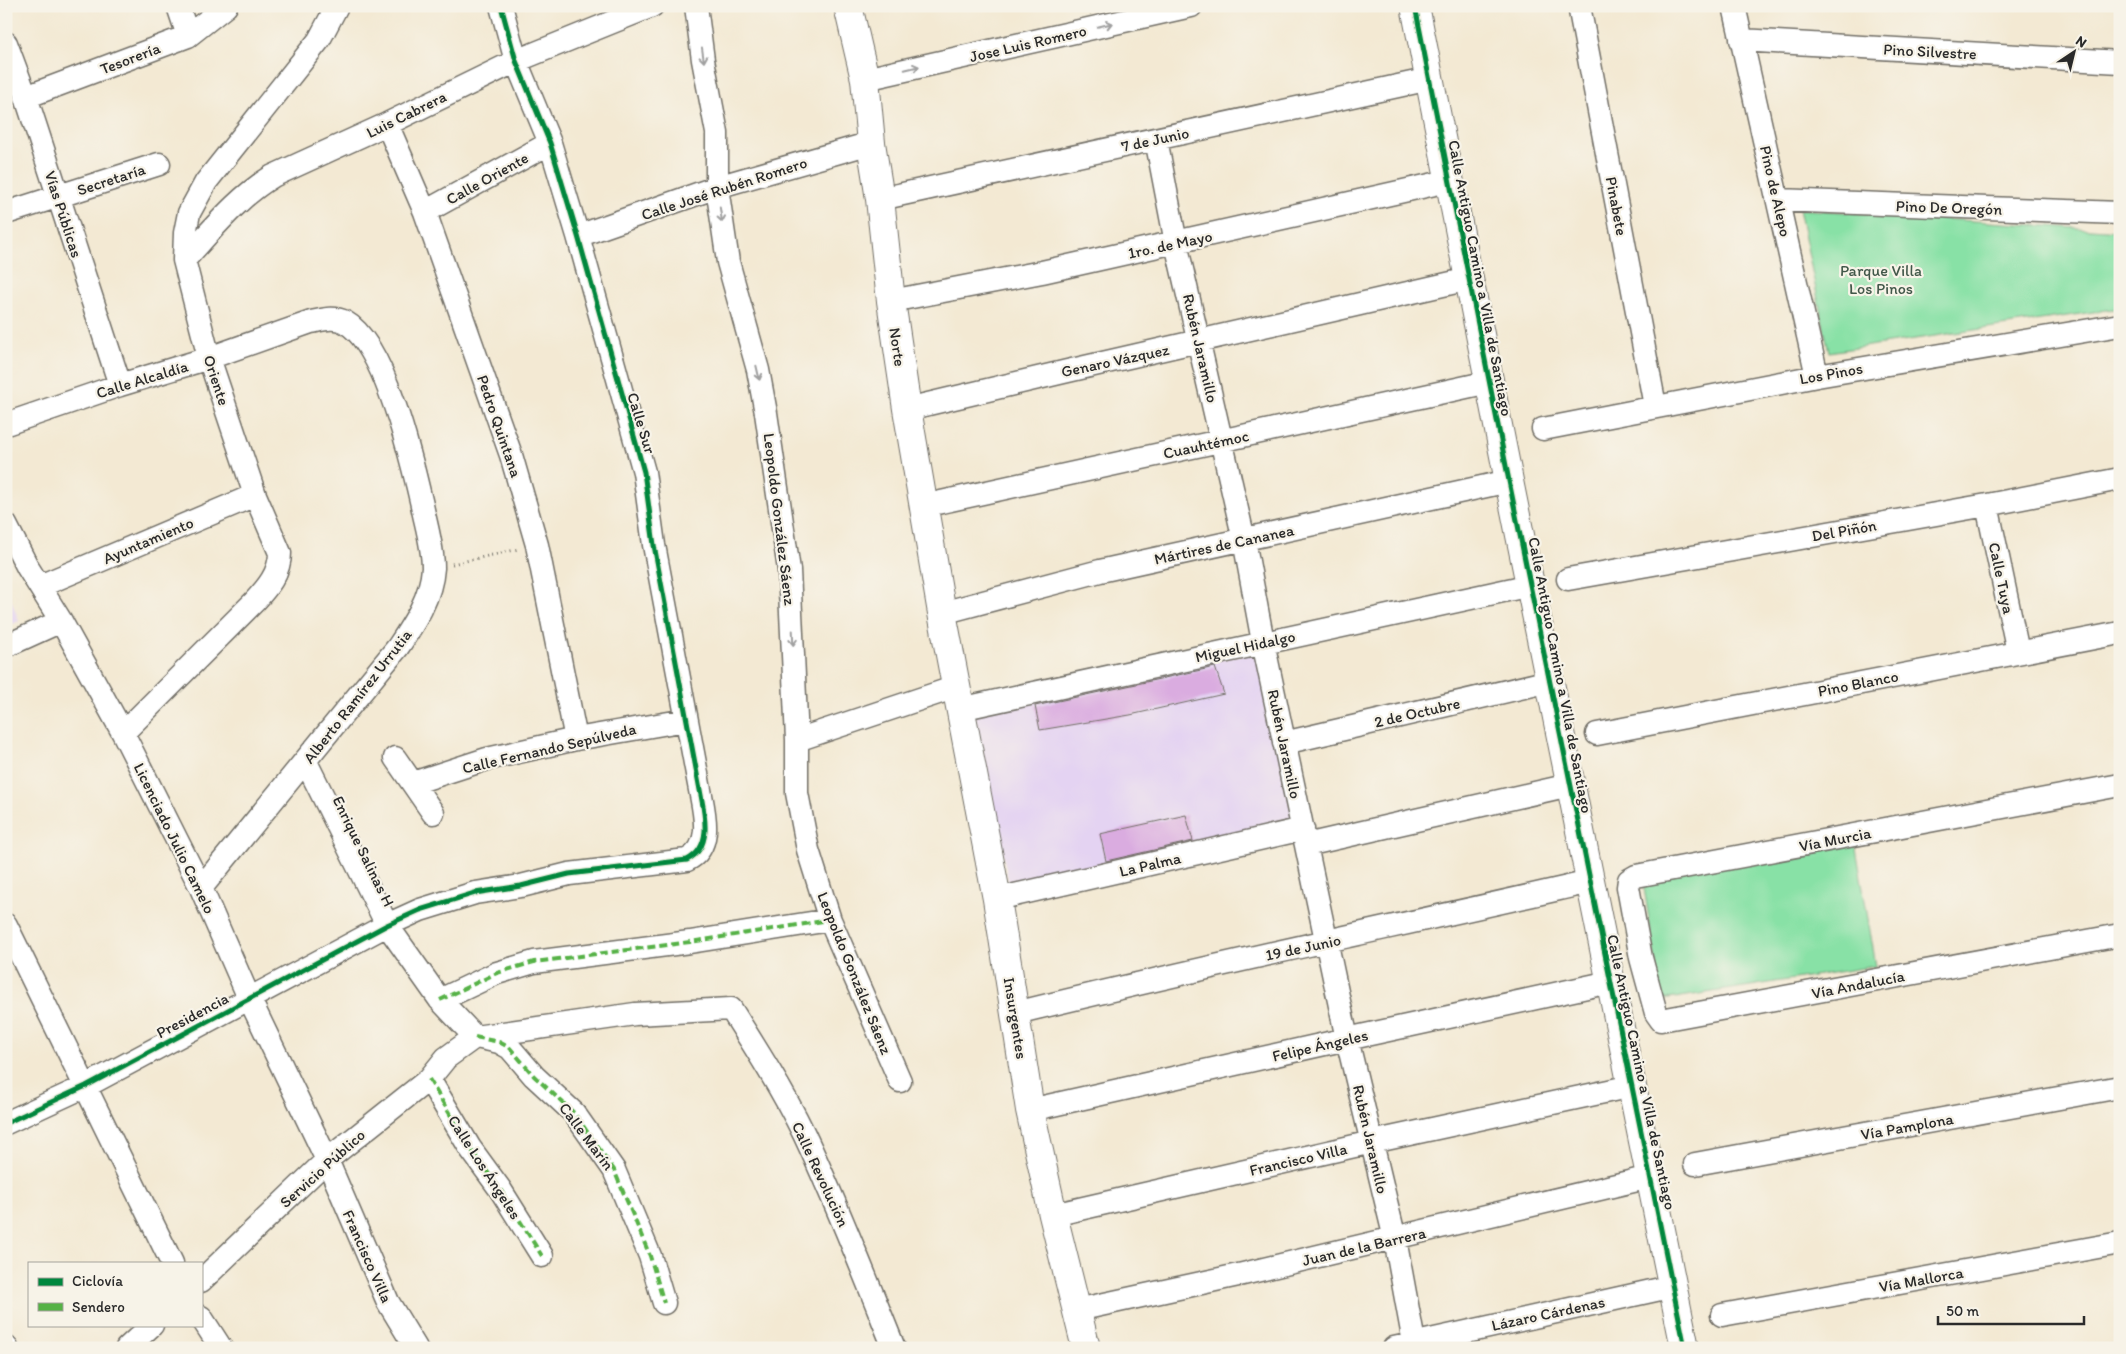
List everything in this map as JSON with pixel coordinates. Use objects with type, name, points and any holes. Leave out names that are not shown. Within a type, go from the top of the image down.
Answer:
[{"type":"street","points":[[178,6],[188,36]]},
{"type":"street","name":"Tesorería","points":[[26,97],[188,36],[226,6]]},
{"type":"street","name":"Oriente","points":[[123,733],[254,602],[268,586],[277,570],[280,553],[255,494],[209,358],[184,260],[185,233],[189,213],[202,190],[233,147],[319,40],[337,6]]},
{"type":"street","name":"Calle Sur","points":[[501,6],[516,61],[550,144],[578,236],[644,472],[654,545],[686,720],[693,746],[705,823],[703,842],[694,855]]},
{"type":"street","name":"Luis Cabrera","points":[[184,260],[227,214],[260,184],[273,176],[387,124],[516,61],[652,6]]},
{"type":"street","name":"Leopoldo González Sáenz","points":[[696,6],[703,60],[717,133],[717,187],[728,262],[758,370],[765,405],[789,570],[797,740],[797,793],[808,850],[830,920],[865,996],[900,1080]]},
{"type":"street","name":"Norte","points":[[848,6],[865,79],[891,301],[907,409],[958,698]]},
{"type":"street","name":"Jose Luis Romero","points":[[865,79],[1191,6]]},
{"type":"street","name":"Calle Antiguo Camino a Villa de Santiago","points":[[1415,6],[1448,181],[1650,1178],[1674,1286],[1685,1348]]},
{"type":"street","name":"Pinabete","points":[[1580,6],[1655,406]]},
{"type":"street","name":"Pino de Alepo","points":[[1734,6],[1817,376]]},
{"type":"street","name":"Pino Silvestre","points":[[1741,40],[2120,62]]},
{"type":"street","name":"Vías Públicas","points":[[6,43],[26,97],[120,385]]},
{"type":"street","name":"7 de Junio","points":[[880,199],[1430,79]]},
{"type":"street","name":"Pedro Quintana","points":[[387,124],[425,212],[512,455],[536,545],[576,739]]},
{"type":"street","name":"Rubén Jaramillo","points":[[1156,139],[1176,243],[1244,540],[1263,642],[1347,1038],[1395,1239],[1408,1346]]},
{"type":"street","name":"Calle José Rubén Romero","points":[[578,236],[717,187],[871,143]]},
{"type":"street","name":"Calle Oriente","points":[[425,212],[550,144]]},
{"type":"street","name":"Secretaría","points":[[6,213],[159,164]]},
{"type":"street","name":"1ro. de Mayo","points":[[891,301],[1042,272],[1448,181]]},
{"type":"street","name":"Pino De Oregón","points":[[1778,200],[2120,213]]},
{"type":"street","name":"Genaro Vázquez","points":[[907,409],[1060,372],[1200,342],[1469,279]]},
{"type":"street","name":"Calle Alcaldía","points":[[6,424],[120,385],[209,358],[312,322],[335,319]]},
{"type":"street","name":"Alberto Ramírez Urrutia","points":[[201,888],[306,762],[408,633],[428,594],[432,568],[430,542],[416,478],[390,391],[363,339],[350,325],[335,319]]},
{"type":"street","name":"Los Pinos","points":[[1544,429],[1817,376],[2120,325]]},
{"type":"street","name":"Cuauhtémoc","points":[[923,506],[1489,382]]},
{"type":"street","name":"Del Piñón","points":[[1568,579],[1987,505],[2120,479]]},
{"type":"street","name":"Mártires de Cananea","points":[[942,613],[1100,571],[1509,482]]},
{"type":"street","name":"Ayuntamiento","points":[[40,586],[255,494]]},
{"type":"street","name":"Calle Tuya","points":[[1987,505],[2018,652]]},
{"type":"street","name":"Licenciado Julio Camelo","points":[[6,525],[28,568],[62,621],[123,733],[201,888],[249,998],[327,1160]]},
{"type":"street","name":"Miguel Hidalgo","points":[[797,740],[958,698],[1263,642],[1531,584]]},
{"type":"street","points":[[6,646],[62,621]]},
{"type":"street","name":"Pino Blanco","points":[[1597,734],[2120,633]]},
{"type":"street","name":"2 de Octubre","points":[[1284,742],[1550,681]]},
{"type":"street","name":"Insurgentes","points":[[958,698],[1016,1013],[1030,1110],[1053,1215],[1086,1348]]},
{"type":"street","name":"Calle Fernando Sepúlveda","points":[[413,782],[487,759],[576,739],[686,720]]},
{"type":"street","points":[[396,758],[433,813]]},
{"type":"street","name":"Enrique Salinas H","points":[[306,762],[387,925],[440,1000],[475,1037]]},
{"type":"street","name":"La Palma","points":[[996,899],[1570,784]]},
{"type":"street","name":"Vía Murcia","points":[[1641,958],[1628,887],[1630,880],[1636,876],[2120,785]]},
{"type":"street","name":"Presidencia","points":[[6,1122],[86,1086],[387,925],[420,910],[475,893],[521,886],[569,874],[687,860],[694,855]]},
{"type":"street","name":"19 de Junio","points":[[1016,1013],[1179,972],[1327,942],[1590,882]]},
{"type":"street","points":[[440,1000],[497,973],[534,962],[690,942],[830,920]]},
{"type":"street","points":[[6,925],[172,1262]]},
{"type":"street","name":"Vía Andalucía","points":[[1641,958],[1656,1013],[1659,1019],[1665,1020],[2120,935]]},
{"type":"street","name":"Felipe Ángeles","points":[[1030,1110],[1347,1038],[1610,982]]},
{"type":"street","name":"Calle Revolución","points":[[475,1037],[636,1014],[732,1009],[803,1132],[846,1228],[894,1348]]},
{"type":"street","name":"Servicio Público","points":[[202,1280],[327,1160],[428,1079],[446,1058],[475,1037]]},
{"type":"street","name":"Calle Marín","points":[[475,1037],[499,1042],[510,1048],[534,1076],[574,1113],[614,1170],[650,1256],[664,1303]]},
{"type":"street","name":"Calle Los Ángeles","points":[[428,1079],[470,1148],[500,1188],[542,1256]]},
{"type":"street","name":"Francisco Villa","points":[[1053,1215],[1372,1142],[1632,1086]]},
{"type":"street","name":"Vía Pamplona","points":[[1695,1164],[2120,1087]]},
{"type":"street","name":"Francisco Villa","points":[[327,1160],[388,1302],[416,1348]]},
{"type":"street","name":"Juan de la Barrera","points":[[1077,1310],[1395,1239],[1650,1178]]},
{"type":"street","name":"Vía Mallorca","points":[[1722,1314],[2120,1242]]},
{"type":"street","name":"Lázaro Cárdenas","points":[[1408,1346],[1674,1286]]},
{"type":"street","points":[[202,1319],[221,1348]]},
{"type":"street","points":[[127,1348],[151,1326]]},
{"type":"path","points":[[432,568],[536,545]]},
{"type":"shaded area","points":[[6,586],[19,621],[6,627]]},
{"type":"shaded area","points":[[1260,651],[1295,822],[1009,884],[974,712]]},
{"type":"green space","name":"Parque Villa Los Pinos","points":[[1799,209],[2120,231],[2120,308],[1829,352]]},
{"type":"green space","points":[[1855,842],[1876,966],[1662,1000],[1642,876]]},
{"type":"building","points":[[1215,667],[1224,694],[1130,715],[1040,730],[1035,706]]},
{"type":"building","points":[[1186,815],[1193,841],[1106,861],[1100,834]]},
{"type":"marked path","points":[[440,1000],[497,973],[534,962],[690,942],[830,920]]},
{"type":"marked path","points":[[475,1037],[499,1042],[510,1048],[534,1076],[574,1113],[614,1170],[650,1256],[664,1303]]},
{"type":"marked path","points":[[429,1079],[470,1148],[500,1189],[542,1256]]},
{"type":"cycle path","points":[[6,1123],[86,1086],[387,925],[420,910],[475,893],[521,886],[569,874],[687,860],[701,847],[704,838],[705,818],[654,545],[644,472],[550,143],[516,61],[501,6]]},
{"type":"cycle path","points":[[1415,6],[1509,481],[1685,1348]]}]
